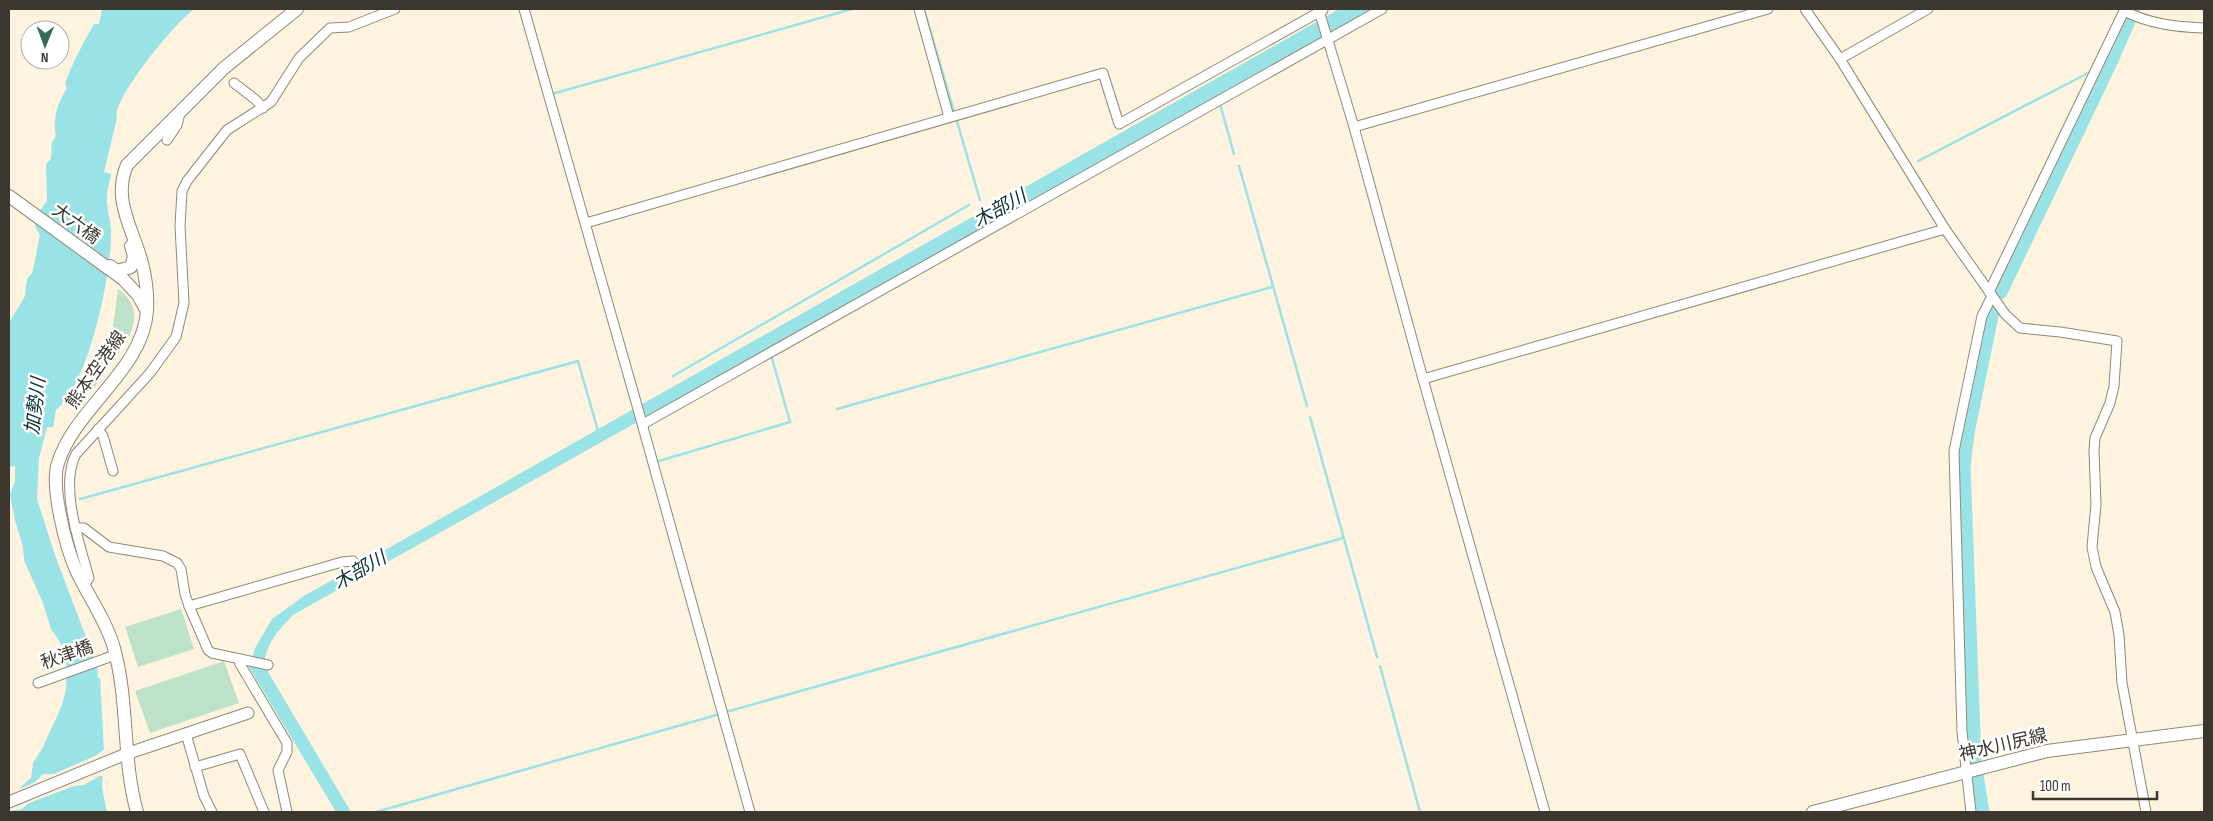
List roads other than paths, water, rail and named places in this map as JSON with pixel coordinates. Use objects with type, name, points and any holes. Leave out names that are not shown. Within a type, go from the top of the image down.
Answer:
[{"type":"main road","name":"熊本空港線","points":[[137,812],[130,788],[121,688],[111,657],[109,635],[71,556],[56,494],[57,465],[73,432],[130,356],[140,339],[147,313],[146,285],[141,262],[122,204],[120,184],[127,165],[224,68],[297,9]]},
{"type":"main road","name":"大六橋","points":[[9,196],[77,246],[122,275],[142,300],[147,313]]},
{"type":"main road","points":[[128,224],[127,232],[134,256],[131,267],[122,275],[130,279],[135,276],[141,262]]},
{"type":"main road","name":"神水川尻線","points":[[1813,812],[2047,751],[2204,731]]},
{"type":"street","points":[[84,585],[89,578],[76,528],[71,499],[69,472],[71,462],[98,429],[150,374],[176,337],[184,303],[181,210],[182,191],[187,181],[227,130],[270,102],[299,58],[330,28],[349,27],[395,9]]},
{"type":"street","points":[[524,9],[637,404],[750,812]]},
{"type":"street","points":[[919,9],[949,117]]},
{"type":"street","points":[[642,422],[1382,9]]},
{"type":"street","points":[[1354,127],[1768,9]]},
{"type":"street","points":[[1805,9],[1840,59],[1945,229],[2005,314],[2020,328],[2117,341],[2112,395],[2095,438],[2096,504],[2092,547],[2096,567],[2115,612],[2119,635],[2122,683],[2146,812]]},
{"type":"street","points":[[1840,59],[1928,9]]},
{"type":"street","points":[[1972,812],[1972,770],[1962,732],[1954,451],[1982,316],[1990,294],[2124,10],[2143,21],[2204,28]]},
{"type":"street","points":[[586,223],[1103,73],[1119,124],[1322,11],[1545,812]]},
{"type":"street","points":[[234,83],[256,100],[262,108]]},
{"type":"street","points":[[167,140],[177,125],[179,117],[177,114]]},
{"type":"street","points":[[1423,379],[1945,229]]},
{"type":"street","points":[[98,429],[103,436],[113,471]]},
{"type":"street","points":[[76,528],[84,528],[109,546],[171,558],[181,569],[185,594],[208,650],[268,665]]},
{"type":"street","points":[[189,606],[342,562],[354,561]]},
{"type":"street","name":"秋津橋","points":[[38,683],[111,657]]},
{"type":"street","points":[[239,659],[240,664],[288,748],[278,770],[287,812]]},
{"type":"street","points":[[9,802],[126,754],[265,706]]},
{"type":"street","points":[[186,734],[195,767],[212,812]]},
{"type":"street","points":[[195,767],[240,754],[264,812]]},
{"type":"water","name":"加勢川","points":[[102,9],[195,9],[161,43],[147,61],[124,95],[118,109],[104,172],[111,174],[107,201],[111,231],[103,299],[88,353],[79,377],[68,397],[56,410],[53,427],[47,427],[39,458],[37,499],[56,558],[97,666],[98,678],[100,678],[104,750],[102,788],[107,812],[9,812],[13,797],[31,778],[33,763],[43,747],[62,705],[66,689],[67,667],[60,642],[51,629],[43,603],[24,560],[23,547],[10,495],[15,481],[15,466],[9,467],[9,323],[25,296],[27,279],[32,273],[34,265],[40,235],[35,226],[41,209],[47,201],[46,164],[51,159],[52,142],[56,136],[55,123],[57,111],[67,88],[65,84],[71,69],[94,24],[99,24]]},
{"type":"water","name":"木部川","points":[[1339,9],[1374,9],[293,615],[270,643],[264,665],[351,812],[336,812],[249,667],[255,648],[272,619],[304,596]]},
{"type":"waterway","points":[[552,94],[852,9]]},
{"type":"waterway","name":"木部川","points":[[924,9],[980,200]]},
{"type":"waterway","points":[[2000,292],[2111,60],[2133,9]]},
{"type":"waterway","points":[[2101,66],[2111,60]]},
{"type":"waterway","points":[[1918,161],[2092,71]]},
{"type":"waterway","points":[[1220,104],[1234,154]]},
{"type":"waterway","points":[[1239,166],[1307,406]]},
{"type":"waterway","name":"木部川","points":[[673,376],[969,205]]},
{"type":"waterway","points":[[837,409],[1272,287]]},
{"type":"waterway","points":[[1982,812],[1974,762],[1963,466],[1967,433],[1992,311]]},
{"type":"waterway","points":[[659,461],[790,422],[771,355]]},
{"type":"waterway","points":[[80,499],[578,361],[598,431]]},
{"type":"waterway","points":[[1310,417],[1377,657]]},
{"type":"waterway","points":[[726,712],[1343,538]]},
{"type":"waterway","points":[[1380,666],[1420,812]]},
{"type":"waterway","points":[[376,812],[720,714]]}]
